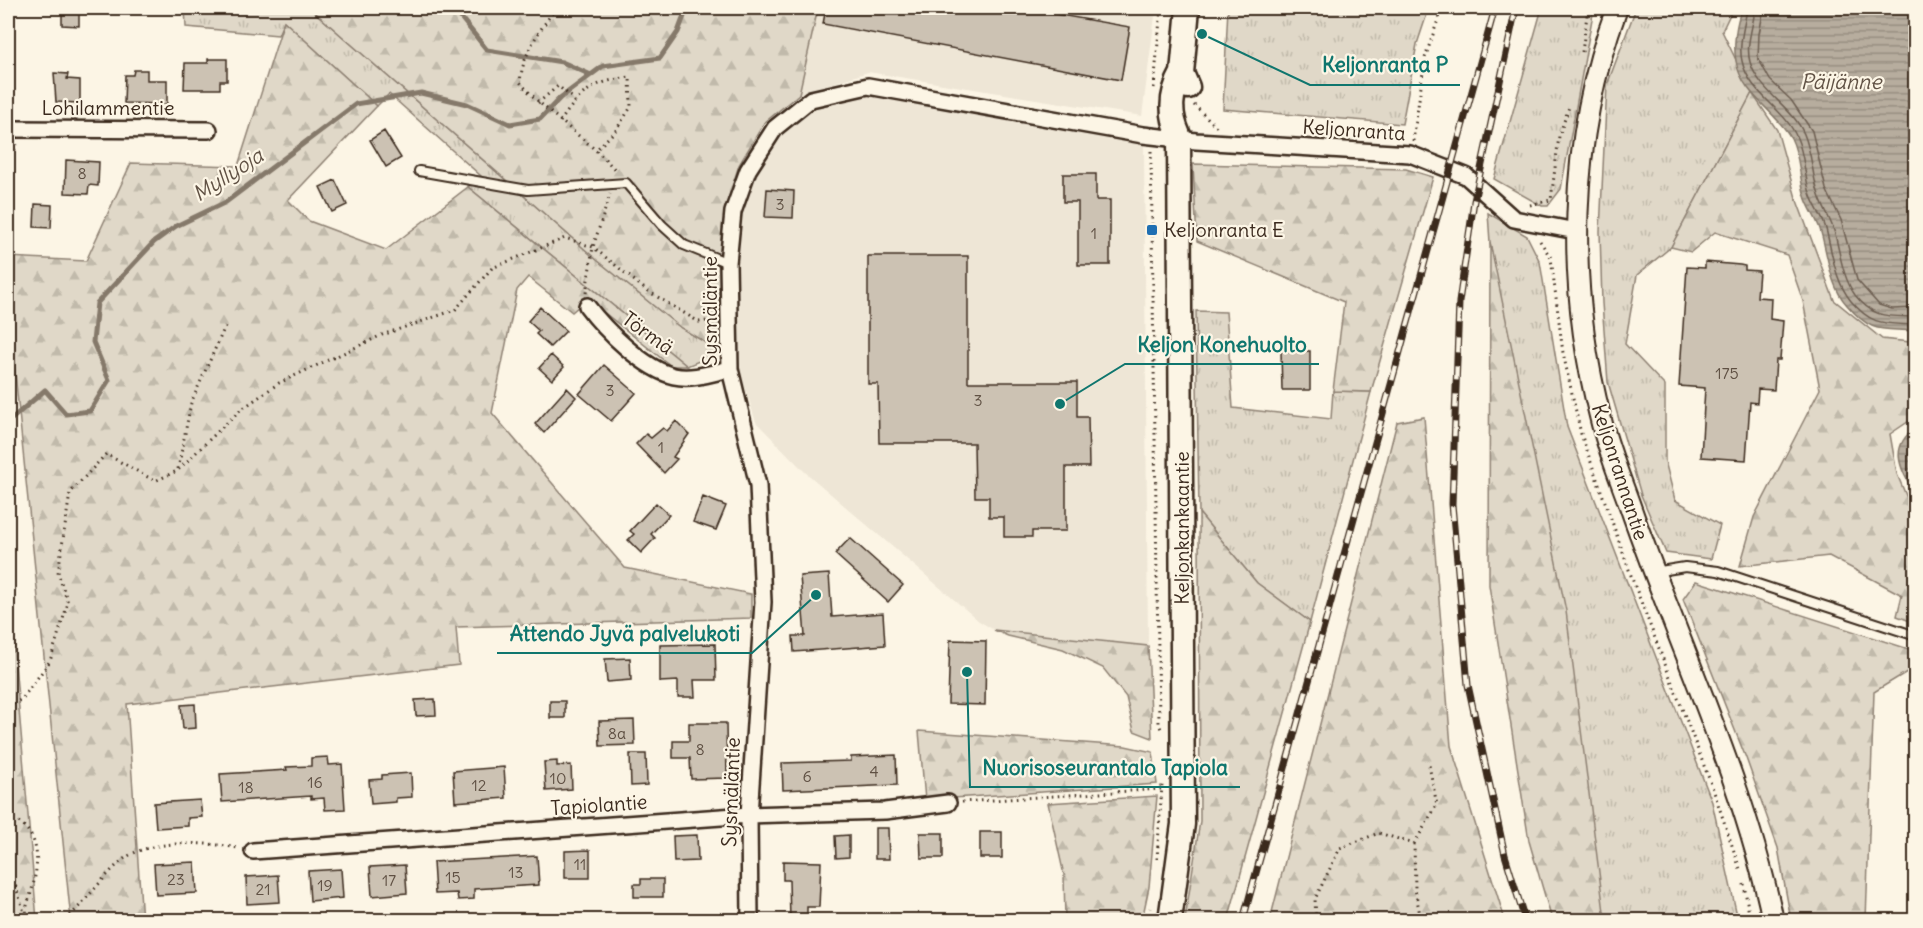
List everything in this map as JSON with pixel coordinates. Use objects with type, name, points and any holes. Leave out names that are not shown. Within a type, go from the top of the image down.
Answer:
[{"type":"main road","name":"Keljonkankaantie","points":[[1170,921],[1183,824],[1179,137],[1187,120],[1189,90],[1182,73],[1188,8]]},
{"type":"street","name":"Keljonrannantie","points":[[1617,8],[1605,45],[1588,119],[1576,231],[1578,292],[1590,378],[1602,423],[1653,572],[1735,785],[1761,867],[1773,921]]},
{"type":"street","name":"Sysmäläntie","points":[[750,921],[749,815],[763,602],[758,485],[729,369],[728,263],[733,212],[748,170],[775,128],[811,99],[868,86],[1150,135],[1179,137]]},
{"type":"street","name":"Lohilammentie","points":[[15,129],[209,130]]},
{"type":"street","name":"Keljonranta","points":[[1179,137],[1410,154],[1466,176],[1514,219],[1576,231]]},
{"type":"street","name":"Törmä","points":[[587,306],[600,325],[651,366],[674,376],[696,376],[729,369]]},
{"type":"street","name":"Tapiolantie","points":[[253,851],[749,815],[885,812],[948,803]]},
{"type":"lane","points":[[419,171],[528,190],[626,183],[662,225],[684,244],[728,263]]},
{"type":"lane","points":[[1653,572],[1685,567],[1718,571],[1916,636]]},
{"type":"path","points":[[556,8],[538,33],[522,63],[520,82],[538,104],[597,149],[626,183]]},
{"type":"path","points":[[1153,91],[1161,8]]},
{"type":"path","points":[[1410,154],[1425,58],[1442,8]]},
{"type":"path","points":[[1581,62],[1588,8]]},
{"type":"path","points":[[560,122],[575,100],[602,81],[630,77],[631,107],[616,130],[597,149]]},
{"type":"path","points":[[538,104],[558,86],[575,100]]},
{"type":"path","points":[[1520,208],[1551,200],[1559,136],[1570,105]]},
{"type":"path","points":[[8,168],[15,129]]},
{"type":"path","points":[[1150,135],[1159,723],[1164,739]]},
{"type":"path","points":[[587,306],[585,289],[593,247],[613,184]]},
{"type":"path","points":[[8,707],[22,699],[50,661],[68,603],[58,573],[70,493],[106,454],[155,481],[177,471],[239,411],[279,384],[382,335],[455,310],[492,268],[565,238],[593,247],[646,290],[699,322],[729,317]]},
{"type":"path","points":[[177,471],[191,403],[227,322]]},
{"type":"path","points":[[1420,921],[1415,889],[1413,844],[1437,805],[1429,765]]},
{"type":"path","points":[[1156,864],[1163,779]]},
{"type":"path","points":[[948,803],[1161,789]]},
{"type":"path","points":[[8,816],[21,822],[37,845],[35,877],[25,914]]},
{"type":"path","points":[[1316,921],[1315,899],[1340,848],[1379,833],[1413,844]]},
{"type":"path","points":[[66,921],[124,859],[147,847],[217,844],[253,851]]},
{"type":"path","points":[[8,863],[14,888],[28,921]]},
{"type":"path","points":[[1148,921],[1152,898]]},
{"type":"shaded area","points":[[818,8],[1156,8],[1142,116],[868,72],[799,94]]},
{"type":"shaded area","points":[[868,96],[1144,144],[1148,646],[994,630],[979,621],[804,471],[756,422],[739,369],[737,265],[743,214],[755,173],[783,132],[814,107]]},
{"type":"green space","points":[[185,8],[310,8],[597,260],[681,328],[721,352],[687,366],[468,187],[481,176],[389,94],[377,106],[284,21],[278,35],[186,27]]},
{"type":"green space","points":[[310,8],[818,8],[799,94],[764,123],[739,165],[724,212],[721,352],[681,328],[597,260]]},
{"type":"green space","points":[[1228,8],[1429,8],[1417,44],[1402,124],[1223,109]]},
{"type":"green space","points":[[1542,8],[1594,8],[1561,189],[1548,206],[1542,206],[1494,179]]},
{"type":"green space","points":[[1636,8],[1733,8],[1722,31],[1752,93],[1671,247],[1637,275],[1625,344],[1665,386],[1665,461],[1675,500],[1720,525],[1711,559],[1666,553],[1641,495],[1608,382],[1602,303],[1600,231],[1607,85]]},
{"type":"green space","points":[[284,21],[377,106],[288,200],[309,221],[386,250],[468,187],[687,366],[671,366],[587,299],[572,312],[528,277],[517,290],[492,413],[625,568],[751,594],[751,618],[456,627],[459,665],[127,704],[142,920],[71,920],[8,305],[8,257],[86,261],[131,163],[238,166]]},
{"type":"green space","points":[[1752,93],[1777,130],[1796,198],[1834,300],[1882,339],[1910,342],[1915,346],[1915,417],[1890,434],[1897,474],[1915,517],[1915,623],[1897,616],[1902,595],[1829,556],[1740,566],[1754,517],[1820,389],[1803,301],[1787,255],[1715,232],[1691,252],[1671,247]]},
{"type":"green space","points":[[1193,164],[1406,169],[1433,177],[1371,392],[1333,391],[1344,302],[1197,241]]},
{"type":"green space","points":[[1488,213],[1527,236],[1540,262],[1567,427],[1712,802],[1738,920],[1604,920],[1490,242]]},
{"type":"green space","points":[[1490,242],[1566,611],[1605,920],[1552,920],[1529,841],[1489,585]]},
{"type":"green space","points":[[1196,311],[1226,312],[1233,408],[1331,419],[1333,391],[1371,392],[1310,622],[1257,583],[1199,513]]},
{"type":"green space","points":[[1424,417],[1451,746],[1505,920],[1270,920],[1397,422]]},
{"type":"green space","points":[[1199,513],[1257,583],[1310,622],[1228,920],[1185,920],[1200,821]]},
{"type":"green space","points":[[8,581],[37,920],[8,920]]},
{"type":"green space","points":[[1696,581],[1915,651],[1915,667],[1874,692],[1866,920],[1791,920],[1778,848],[1746,758],[1683,599]]},
{"type":"green space","points":[[994,630],[1148,646],[1152,738],[1134,731],[1126,697],[1103,668],[1063,649],[1008,636]]},
{"type":"green space","points":[[919,731],[1125,746],[1153,752],[1157,784],[925,800]]},
{"type":"green space","points":[[1157,796],[1149,887],[1142,920],[1065,920],[1064,875],[1048,803]]},
{"type":"water","name":"Päijänne","points":[[1742,8],[1915,8],[1915,331],[1871,326],[1856,315],[1836,288],[1820,229],[1805,196],[1791,138],[1785,128],[1752,93],[1739,73],[1735,41]]},
{"type":"water","points":[[1915,428],[1915,495],[1902,468],[1899,452],[1906,436]]},
{"type":"building","points":[[826,8],[1020,8],[1130,27],[1121,80],[823,24]]},
{"type":"building","points":[[62,13],[79,13],[79,26],[62,25]]},
{"type":"building","points":[[208,59],[227,59],[227,81],[220,81],[220,89],[184,89],[185,63],[208,63]]},
{"type":"building","points":[[134,70],[147,70],[147,80],[167,80],[167,104],[124,103],[125,75],[133,75]]},
{"type":"building","points":[[54,73],[68,74],[67,79],[80,80],[80,103],[56,102]]},
{"type":"building","points":[[384,131],[401,158],[386,167],[370,140]]},
{"type":"building","points":[[66,160],[99,162],[98,186],[89,185],[88,194],[65,193]]},
{"type":"building","points":[[1063,174],[1096,174],[1096,200],[1110,200],[1110,265],[1078,265],[1078,202],[1063,202]]},
{"type":"building","points":[[335,180],[347,205],[332,212],[320,187]]},
{"type":"building","points":[[767,189],[794,191],[793,218],[765,217]]},
{"type":"building","points":[[35,204],[52,205],[51,228],[34,227]]},
{"type":"building","points":[[868,256],[968,256],[968,382],[1077,382],[1077,417],[1088,417],[1089,467],[1066,467],[1066,531],[1032,531],[1032,537],[1004,537],[1004,517],[989,517],[989,497],[975,497],[974,443],[879,443],[878,384],[868,384]]},
{"type":"building","points":[[1705,262],[1740,265],[1745,266],[1745,270],[1759,271],[1757,297],[1771,298],[1770,319],[1783,321],[1780,360],[1776,360],[1774,390],[1758,389],[1757,403],[1750,402],[1746,460],[1701,457],[1705,388],[1679,386],[1687,267],[1705,268]]},
{"type":"building","points":[[540,307],[566,331],[550,347],[536,334],[539,331],[528,321]]},
{"type":"building","points":[[1281,351],[1310,351],[1310,390],[1282,390]]},
{"type":"building","points":[[551,355],[564,367],[552,380],[539,368]]},
{"type":"building","points":[[604,365],[636,393],[611,421],[579,394]]},
{"type":"building","points":[[567,388],[576,397],[544,433],[535,424]]},
{"type":"building","points":[[676,421],[689,434],[673,457],[677,459],[664,473],[636,444],[646,434],[651,438],[663,428],[667,431]]},
{"type":"building","points":[[703,497],[726,506],[716,530],[693,522]]},
{"type":"building","points":[[656,503],[669,515],[651,534],[655,538],[641,553],[628,540],[634,534],[630,531]]},
{"type":"building","points":[[850,538],[903,585],[888,602],[835,554]]},
{"type":"building","points":[[829,574],[832,617],[883,613],[885,645],[794,652],[793,636],[805,636],[800,576]]},
{"type":"building","points":[[950,640],[986,641],[985,705],[948,704]]},
{"type":"building","points":[[715,644],[716,680],[694,680],[695,697],[678,697],[678,681],[660,682],[660,645]]},
{"type":"building","points":[[630,658],[631,680],[607,682],[605,659]]},
{"type":"building","points":[[435,699],[436,715],[416,716],[415,700]]},
{"type":"building","points":[[550,701],[565,701],[565,718],[550,718]]},
{"type":"building","points":[[195,704],[196,728],[183,729],[181,705]]},
{"type":"building","points":[[634,720],[635,745],[600,746],[599,721]]},
{"type":"building","points":[[689,723],[726,723],[727,778],[691,779],[690,758],[673,758],[673,741],[689,741]]},
{"type":"building","points":[[630,754],[646,754],[647,785],[631,786]]},
{"type":"building","points":[[896,755],[897,785],[783,790],[782,763],[851,761],[851,757]]},
{"type":"building","points":[[328,757],[329,765],[342,764],[345,809],[325,810],[324,798],[311,799],[311,796],[222,802],[220,774],[287,770],[286,767],[311,766],[311,758]]},
{"type":"building","points":[[557,761],[557,766],[571,765],[572,789],[546,791],[544,762]]},
{"type":"building","points":[[504,767],[506,798],[455,802],[453,771]]},
{"type":"building","points":[[411,773],[412,797],[396,798],[396,802],[371,804],[369,780],[382,779],[382,775]]},
{"type":"building","points":[[200,800],[202,817],[188,818],[188,826],[156,828],[154,803]]},
{"type":"building","points":[[875,828],[888,828],[889,859],[875,859]]},
{"type":"building","points":[[980,832],[1002,832],[1002,858],[980,858]]},
{"type":"building","points":[[920,833],[943,833],[943,858],[921,858]]},
{"type":"building","points":[[697,835],[698,861],[674,862],[673,836]]},
{"type":"building","points":[[849,835],[849,857],[836,858],[835,836]]},
{"type":"building","points":[[590,850],[590,878],[565,878],[565,851]]},
{"type":"building","points":[[537,856],[539,885],[474,889],[474,899],[458,900],[457,893],[435,894],[433,862]]},
{"type":"building","points":[[783,861],[821,862],[819,907],[807,907],[807,921],[790,921],[789,880],[783,880]]},
{"type":"building","points":[[195,862],[197,893],[156,895],[154,864]]},
{"type":"building","points":[[405,865],[407,893],[372,896],[370,867]]},
{"type":"building","points":[[341,869],[343,898],[310,901],[308,871]]},
{"type":"building","points":[[278,875],[280,902],[247,904],[246,877]]},
{"type":"building","points":[[641,879],[663,879],[663,897],[634,897],[634,884],[641,884]]},
{"type":"waterway","points":[[442,8],[454,9],[487,50],[562,62],[591,75]]},
{"type":"waterway","name":"Myllyoja","points":[[8,422],[45,390],[66,414],[90,411],[109,380],[93,342],[97,303],[154,242],[176,226],[226,202],[356,104],[421,93],[467,104],[510,124],[540,119],[560,98],[603,66],[660,58],[678,32],[687,8]]},
{"type":"railway","points":[[1243,920],[1495,8]]},
{"type":"railway","points":[[1516,8],[1474,201],[1459,302],[1452,504],[1468,685],[1505,855],[1525,920]]},
{"type":"place","name":"Keljonranta P","points":[[1202,34]]},
{"type":"place","name":"Keljonranta E","points":[[1152,230]]},
{"type":"place","name":"Keljon Konehuolto","points":[[1060,404]]},
{"type":"place","name":"Attendo Jyvä palvelukoti","points":[[816,595]]},
{"type":"place","name":"Nuorisoseurantalo Tapiola","points":[[967,672]]}]
